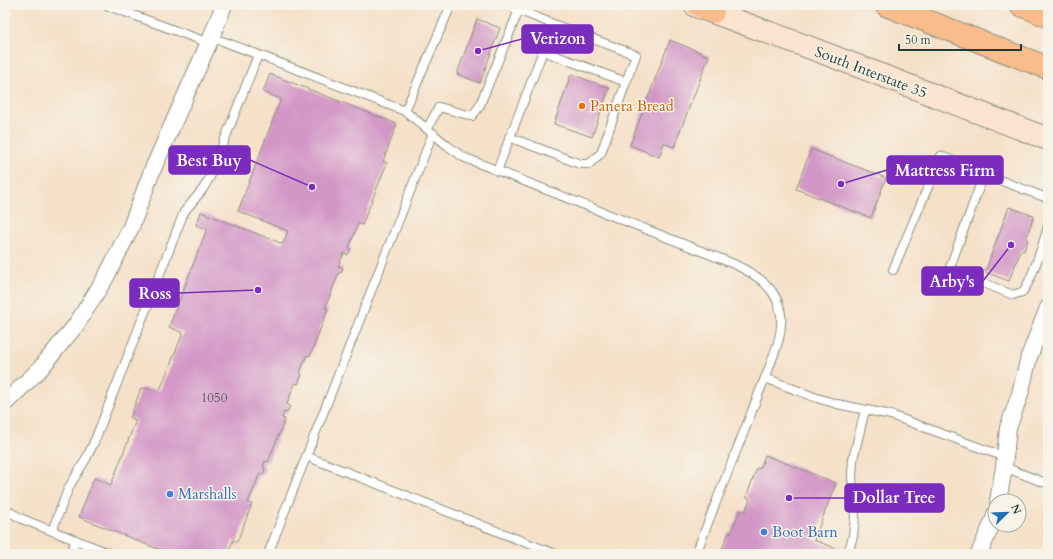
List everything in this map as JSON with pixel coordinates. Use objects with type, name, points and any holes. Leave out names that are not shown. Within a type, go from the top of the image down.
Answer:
[{"type":"highway","points":[[886,5],[1048,68]]},
{"type":"highway","points":[[1021,5],[1048,16]]},
{"type":"main road","name":"South Interstate 35","points":[[702,7],[1048,140]]},
{"type":"street","points":[[5,403],[40,369],[76,325],[106,277],[131,227],[152,170],[210,41],[224,5]]},
{"type":"street","points":[[999,493],[1005,462],[1008,428],[1020,394],[1029,357],[1048,308]]},
{"type":"street","points":[[979,554],[988,533]]},
{"type":"lane","points":[[106,5],[210,41],[258,55],[405,111],[463,157],[734,264],[751,272],[762,280],[771,290],[777,301],[781,315],[780,337],[696,554]]},
{"type":"lane","points":[[405,111],[450,5]]},
{"type":"lane","points":[[506,5],[636,55],[601,153],[589,164],[580,164],[509,137]]},
{"type":"lane","points":[[268,554],[439,107],[472,116],[479,107],[519,10]]},
{"type":"lane","points":[[497,171],[553,24]]},
{"type":"lane","points":[[543,51],[626,82]]},
{"type":"lane","points":[[52,531],[69,487],[86,459],[95,440],[184,212],[203,189],[210,177],[258,55]]},
{"type":"lane","points":[[894,270],[941,156],[1048,198]]},
{"type":"lane","points":[[942,289],[984,174]]},
{"type":"lane","points":[[950,269],[1012,295],[1022,291],[1028,284],[1048,226]]},
{"type":"lane","points":[[765,378],[837,404],[890,415],[1005,462],[1048,484]]},
{"type":"lane","points":[[848,554],[853,536],[855,517],[852,477],[853,459],[865,410]]},
{"type":"lane","points":[[306,456],[555,554]]},
{"type":"lane","points":[[5,509],[22,519],[111,554]]},
{"type":"lane","points":[[70,554],[76,540]]},
{"type":"building","points":[[477,19],[500,28],[480,83],[457,74]]},
{"type":"building","points":[[670,40],[709,56],[674,147],[664,143],[659,157],[630,145]]},
{"type":"building","points":[[270,74],[397,124],[383,161],[387,163],[362,225],[358,224],[349,248],[351,249],[348,255],[344,253],[338,266],[343,268],[341,273],[339,272],[325,308],[328,309],[310,356],[307,355],[300,372],[302,374],[298,384],[295,383],[287,404],[290,406],[287,413],[284,412],[282,418],[285,419],[268,462],[265,461],[263,475],[260,473],[248,503],[252,504],[237,542],[233,540],[228,554],[170,554],[79,517],[94,478],[111,485],[136,420],[130,418],[141,388],[160,390],[183,333],[169,327],[207,229],[196,225],[201,212],[283,244],[288,231],[238,211],[281,99],[263,92]]},
{"type":"building","name":"Panera Bread","points":[[571,74],[609,88],[592,137],[554,124]]},
{"type":"building","points":[[811,149],[886,178],[871,218],[796,189]]},
{"type":"building","points":[[1009,207],[1034,216],[1026,238],[1028,240],[1024,251],[1021,250],[1009,281],[985,272]]},
{"type":"building","points":[[765,455],[836,483],[814,540],[835,548],[832,554],[720,554],[729,532],[731,533],[740,510],[745,512],[750,499],[746,497],[757,468],[760,469]]},
{"type":"place","name":"Verizon","points":[[478,51]]},
{"type":"place","name":"Panera Bread","points":[[582,106]]},
{"type":"place","name":"Mattress Firm","points":[[841,184]]},
{"type":"place","name":"Best Buy","points":[[312,187]]},
{"type":"place","name":"Arby's","points":[[1011,245]]},
{"type":"place","name":"Ross","points":[[258,290]]},
{"type":"place","name":"Marshalls","points":[[170,494]]},
{"type":"place","name":"Dollar Tree","points":[[789,498]]},
{"type":"place","name":"Boot Barn","points":[[764,532]]}]
